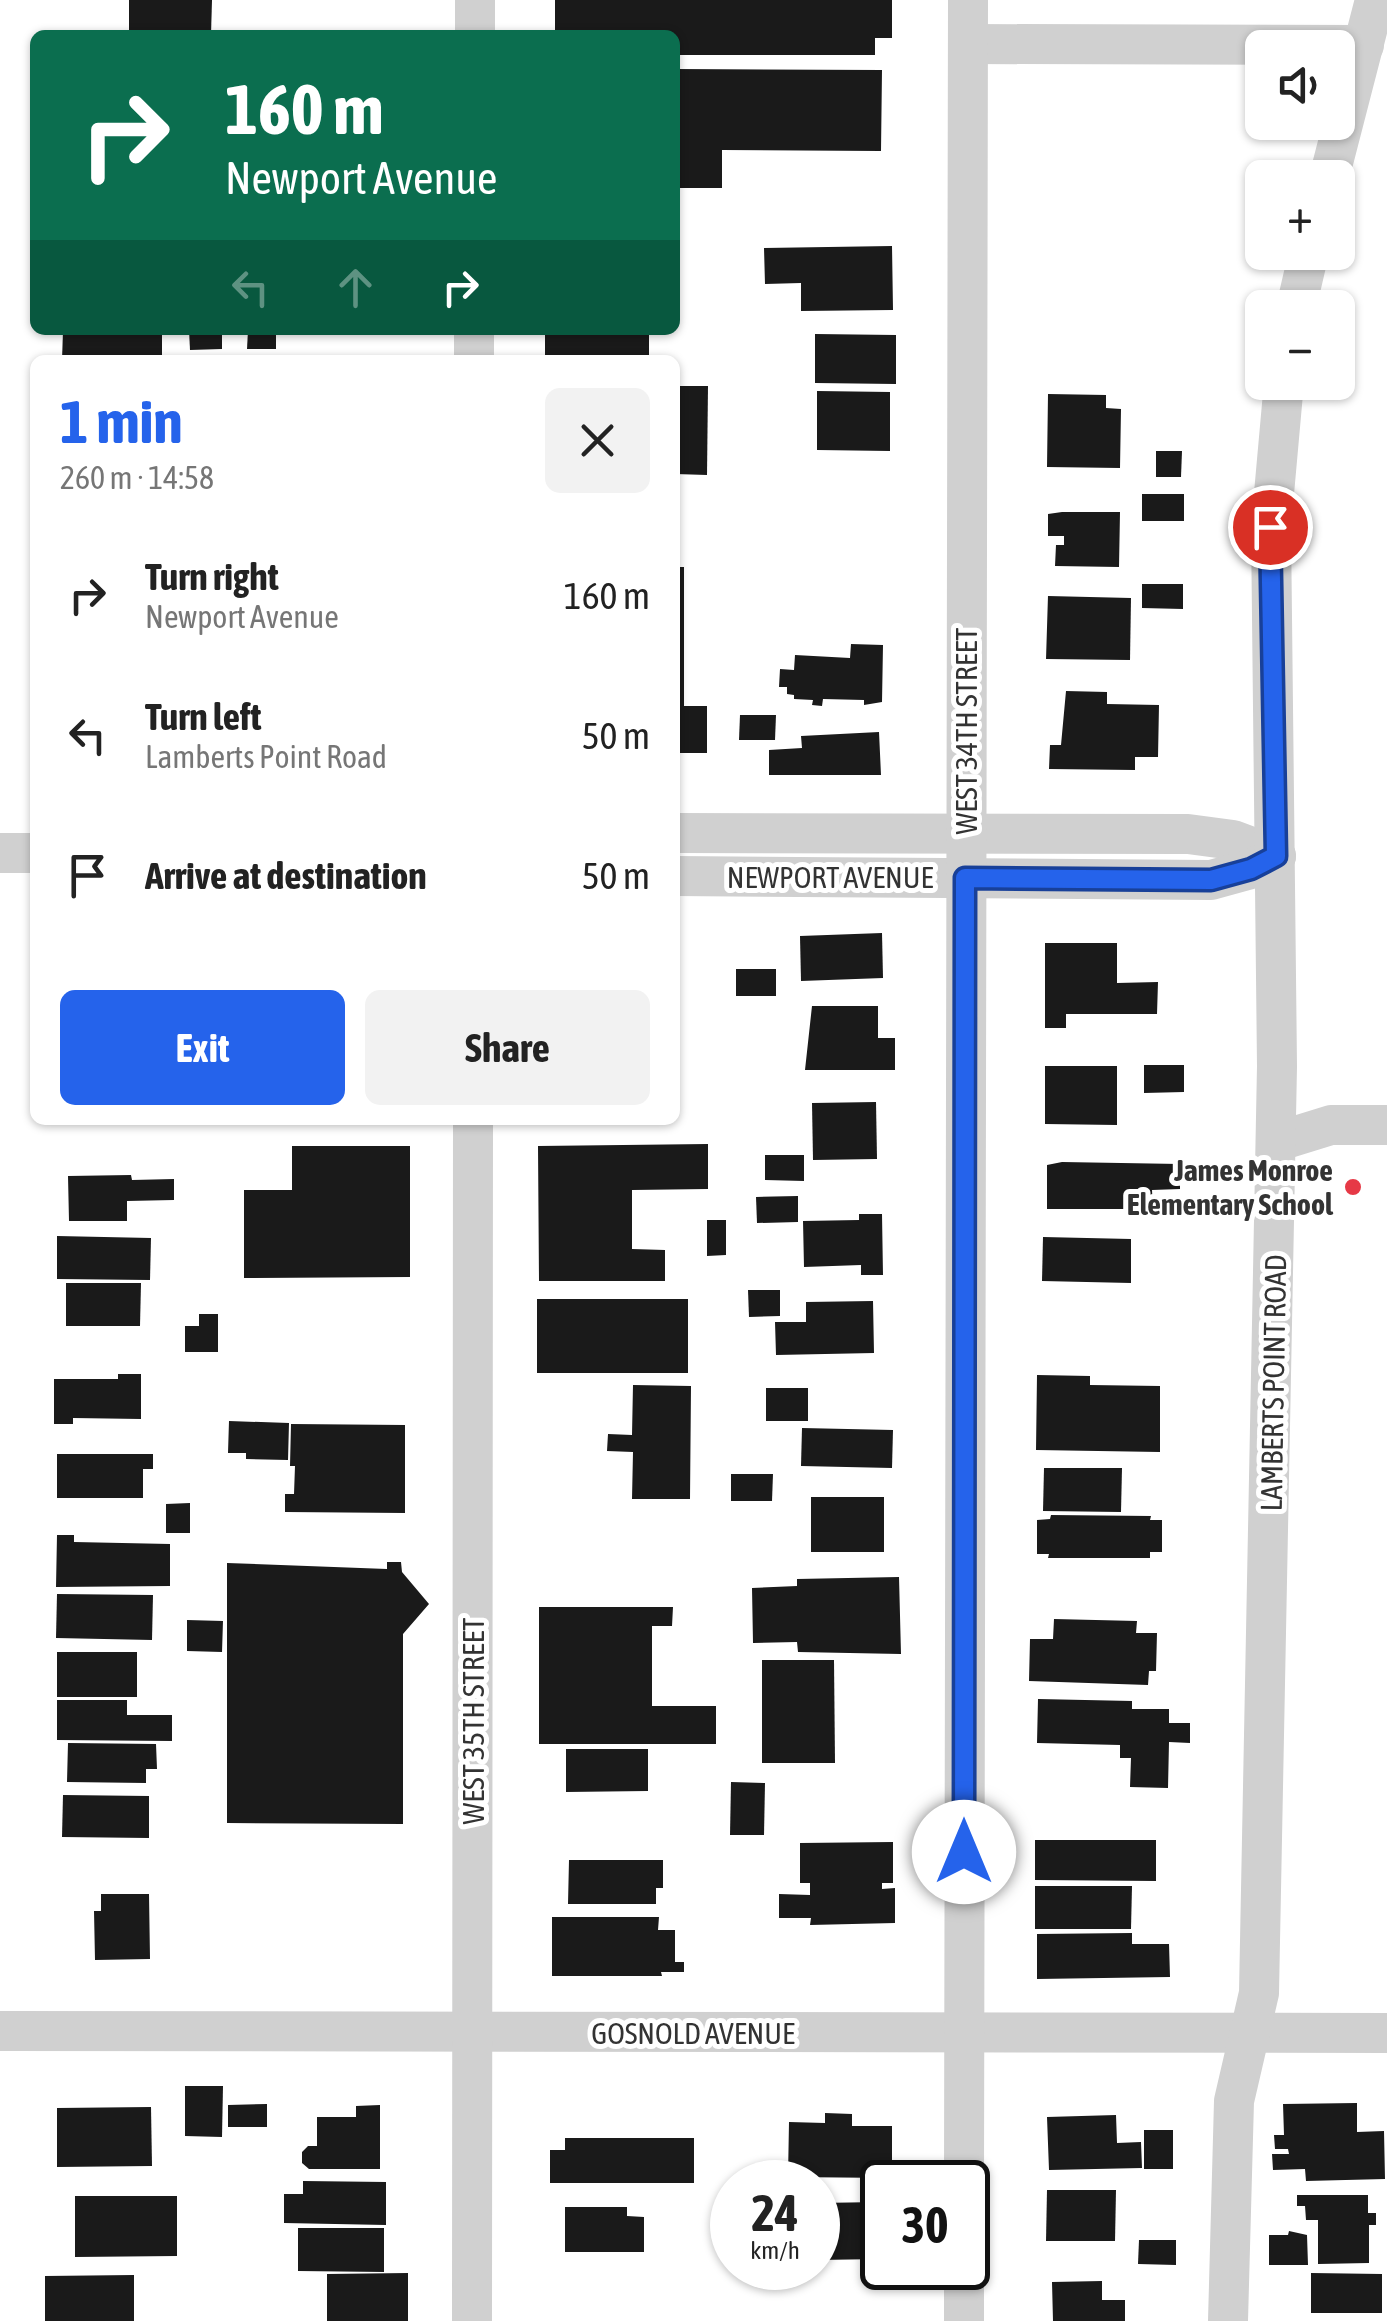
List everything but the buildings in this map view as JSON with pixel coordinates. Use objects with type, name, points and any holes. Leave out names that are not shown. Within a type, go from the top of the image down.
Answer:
[{"type":"street","points":[[475,0],[475,30]]},
{"type":"street","name":"WEST 34TH STREET","points":[[964,2160],[968,0]]},
{"type":"street","points":[[1333,160],[1375,0]]},
{"type":"street","points":[[968,44],[1364,44]]},
{"type":"street","name":"LAMBERTS POINT ROAD","points":[[1228,2321],[1234,2101],[1259,1993],[1276,1142],[1270,527],[1282,400]]},
{"type":"street","name":"NEWPORT AVENUE","points":[[680,833],[1188,834],[1233,840],[1276,856]]},
{"type":"street","points":[[0,854],[30,854]]},
{"type":"street","name":"NEWPORT AVENUE","points":[[680,876],[1211,880],[1251,869],[1276,856]]},
{"type":"street","name":"WEST 35TH STREET","points":[[472,2321],[474,1125]]},
{"type":"street","points":[[1276,1142],[1331,1125],[1387,1125]]},
{"type":"street","name":"GOSNOLD AVENUE","points":[[0,2031],[1387,2034]]},
{"type":"street","points":[[964,2290],[964,2321]]},
{"type":"place","name":"James Monroe Elementary School","points":[[1353,1187]]},
{"type":"route","points":[[964,1852],[965,878],[1211,880],[1251,869],[1276,856],[1270,527]]}]
